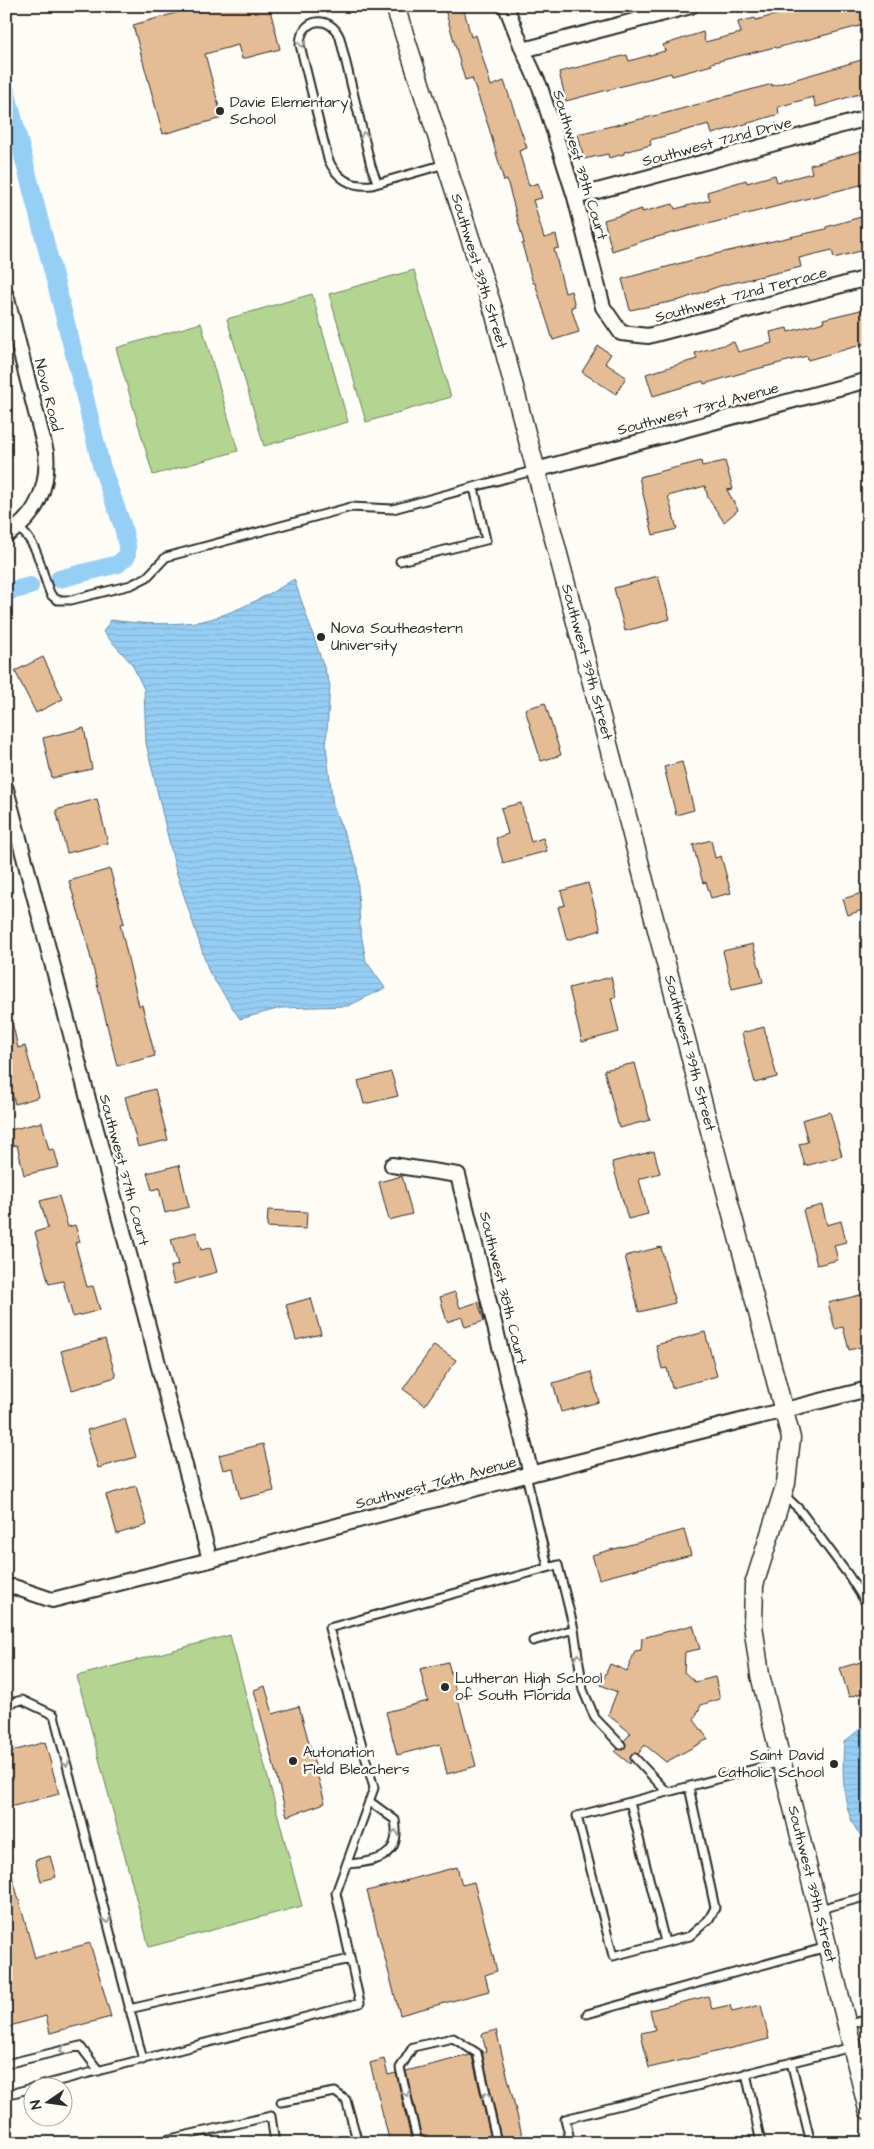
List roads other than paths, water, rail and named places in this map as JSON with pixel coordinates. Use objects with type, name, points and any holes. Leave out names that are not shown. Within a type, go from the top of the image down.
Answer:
[{"type":"street","name":"Southwest 39th Street","points":[[395,6],[495,315],[791,1438],[786,1483],[754,1585],[753,1626],[760,1675],[868,2110]]},
{"type":"street","name":"Southwest 39th Court","points":[[506,6],[540,87],[575,198],[603,307],[621,333]]},
{"type":"street","points":[[523,50],[691,6]]},
{"type":"street","name":"Southwest 72nd Drive","points":[[575,198],[868,118]]},
{"type":"street","name":"Southwest 72nd Terrace","points":[[621,333],[648,336],[868,278]]},
{"type":"street","name":"Nova Road","points":[[6,295],[46,452],[48,467],[46,480],[38,503],[12,531]]},
{"type":"street","name":"Southwest 73rd Avenue","points":[[536,470],[868,380]]},
{"type":"street","name":"Southwest 37th Court","points":[[6,789],[210,1560]]},
{"type":"street","name":"Southwest 38th Court","points":[[392,1165],[458,1175],[528,1475]]},
{"type":"street","name":"Southwest 76th Avenue","points":[[14,1587],[52,1600],[528,1475],[784,1412],[868,1389]]},
{"type":"lane","points":[[377,182],[371,166],[338,31],[327,23],[313,23],[303,32],[300,45],[328,159],[332,169],[340,178],[360,186],[377,182],[445,164]]},
{"type":"lane","points":[[12,531],[27,535],[37,550],[51,595],[62,600],[132,585],[148,577],[166,557],[350,507],[394,509],[536,470]]},
{"type":"lane","points":[[400,561],[486,540],[474,488]]},
{"type":"lane","points":[[528,1475],[548,1567]]},
{"type":"lane","points":[[782,1494],[799,1510],[849,1576],[868,1606]]},
{"type":"lane","points":[[72,2078],[360,2004],[336,1893],[374,1788],[329,1628],[558,1565],[574,1629],[583,1690],[594,1718],[621,1745]]},
{"type":"lane","points":[[533,1640],[574,1629]]},
{"type":"lane","points":[[6,1704],[22,1700],[54,1715],[143,2060]]},
{"type":"lane","points":[[635,1758],[667,1792]]},
{"type":"lane","points":[[689,1787],[715,1908],[709,1919],[690,1936],[613,1956],[577,1816],[782,1762]]},
{"type":"lane","points":[[347,1864],[371,1862],[385,1856],[392,1849],[397,1830],[395,1820],[369,1801]]},
{"type":"lane","points":[[630,1802],[665,1942]]},
{"type":"lane","points":[[818,1910],[868,1896]]},
{"type":"lane","points":[[587,2014],[828,1947]]},
{"type":"lane","points":[[130,2008],[350,1959]]},
{"type":"lane","points":[[847,2025],[868,2019]]},
{"type":"lane","points":[[418,2143],[400,2068],[414,2047],[453,2038],[477,2053],[498,2143]]},
{"type":"lane","points":[[6,2064],[80,2046],[99,2071]]},
{"type":"lane","points":[[571,2143],[565,2119],[852,2047]]},
{"type":"lane","points":[[791,2062],[811,2143]]},
{"type":"lane","points":[[746,2073],[761,2143]]},
{"type":"lane","points":[[6,2095],[22,2091]]},
{"type":"lane","points":[[281,2102],[335,2092],[346,2100],[358,2143]]},
{"type":"lane","points":[[152,2143],[271,2116],[275,2143]]},
{"type":"water","points":[[294,579],[330,685],[326,746],[333,806],[357,866],[360,928],[366,961],[385,988],[348,1006],[281,1008],[240,1019],[209,972],[176,871],[146,743],[144,689],[132,664],[103,632],[111,620],[164,624],[207,620],[247,605]]},
{"type":"water","points":[[868,1724],[868,1842],[859,1833],[848,1810],[843,1767],[844,1742]]},
{"type":"waterway","points":[[6,90],[101,465],[123,527],[127,546],[127,556],[118,564],[59,579]]},
{"type":"waterway","points":[[6,592],[30,586]]},
{"type":"place","name":"Davie Elementary School","points":[[220,111]]},
{"type":"place","name":"Nova Southeastern University","points":[[321,637]]},
{"type":"place","name":"Lutheran High School of South Florida","points":[[445,1687]]},
{"type":"place","name":"Autonation FIeld Bleachers","points":[[293,1761]]},
{"type":"place","name":"Saint David Catholic School","points":[[834,1764]]}]
